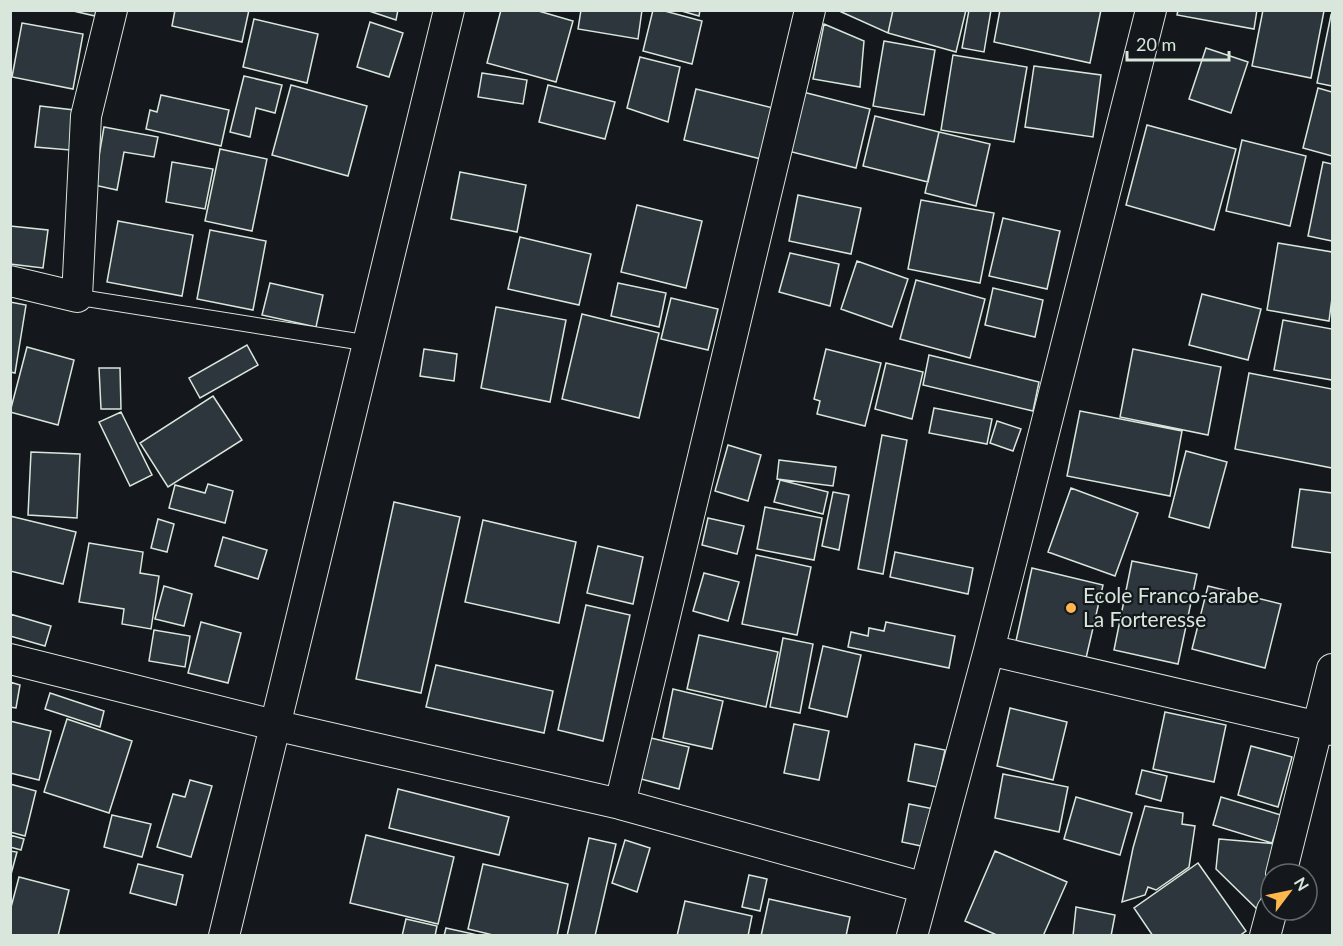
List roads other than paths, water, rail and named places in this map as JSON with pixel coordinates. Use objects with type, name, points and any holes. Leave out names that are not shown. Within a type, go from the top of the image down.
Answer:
[{"type":"street","points":[[10,281],[77,297],[86,116],[112,10]]},
{"type":"street","points":[[224,936],[449,10]]},
{"type":"street","points":[[620,804],[810,10]]},
{"type":"street","points":[[912,936],[988,650],[1151,10]]},
{"type":"street","points":[[988,650],[1325,728]]},
{"type":"street","points":[[10,659],[274,725],[620,804],[925,888]]},
{"type":"street","points":[[1285,862],[1325,728],[1332,669]]},
{"type":"lane","points":[[77,297],[368,342]]},
{"type":"place","name":"Ecole Franco-arabe La Forteresse","points":[[1071,608]]}]
